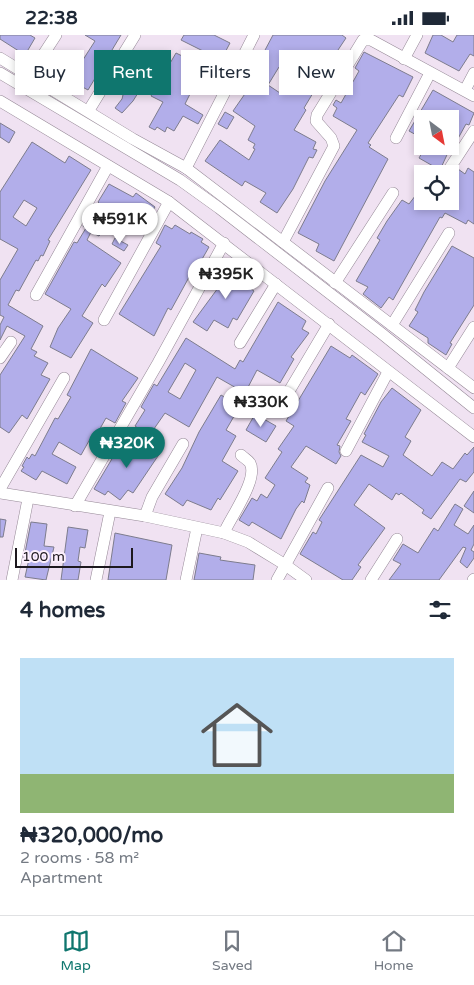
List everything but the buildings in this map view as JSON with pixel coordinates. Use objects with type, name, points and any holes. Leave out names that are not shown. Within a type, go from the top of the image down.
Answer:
[{"type":"street","points":[[46,50],[56,35]]},
{"type":"street","points":[[90,111],[135,35]]},
{"type":"street","points":[[186,168],[254,35]]},
{"type":"street","points":[[404,59],[417,35]]},
{"type":"street","points":[[283,242],[334,146],[331,138],[316,121],[317,115],[363,40],[371,40],[469,93],[474,73]]},
{"type":"street","points":[[0,58],[15,66]]},
{"type":"street","points":[[0,73],[180,181],[219,208],[381,333],[474,408]]},
{"type":"street","points":[[396,138],[430,73]]},
{"type":"street","points":[[63,95],[133,139],[186,168],[474,388]]},
{"type":"street","points":[[0,101],[169,202],[474,437]]},
{"type":"street","points":[[452,165],[474,131]]},
{"type":"street","points":[[36,295],[108,166]]},
{"type":"street","points":[[335,283],[393,193]]},
{"type":"street","points":[[104,320],[169,202]]},
{"type":"street","points":[[392,325],[449,233]]},
{"type":"street","points":[[75,506],[158,363],[224,243]]},
{"type":"street","points":[[240,343],[276,284]]},
{"type":"street","points":[[260,401],[273,406],[285,398],[329,324]]},
{"type":"street","points":[[448,368],[474,327]]},
{"type":"street","points":[[0,358],[11,342]]},
{"type":"street","points":[[346,451],[388,372]]},
{"type":"street","points":[[0,489],[64,378]]},
{"type":"street","points":[[145,516],[152,497],[183,444]]},
{"type":"street","points":[[224,533],[230,517],[246,494],[252,469],[241,455]]},
{"type":"street","points":[[277,580],[284,564],[328,488]]},
{"type":"street","points":[[0,493],[28,499],[145,516],[224,533],[248,542],[306,580]]},
{"type":"street","points":[[12,580],[28,499]]},
{"type":"street","points":[[96,580],[110,512]]},
{"type":"street","points":[[186,580],[197,528]]},
{"type":"street","points":[[371,580],[397,539]]}]
